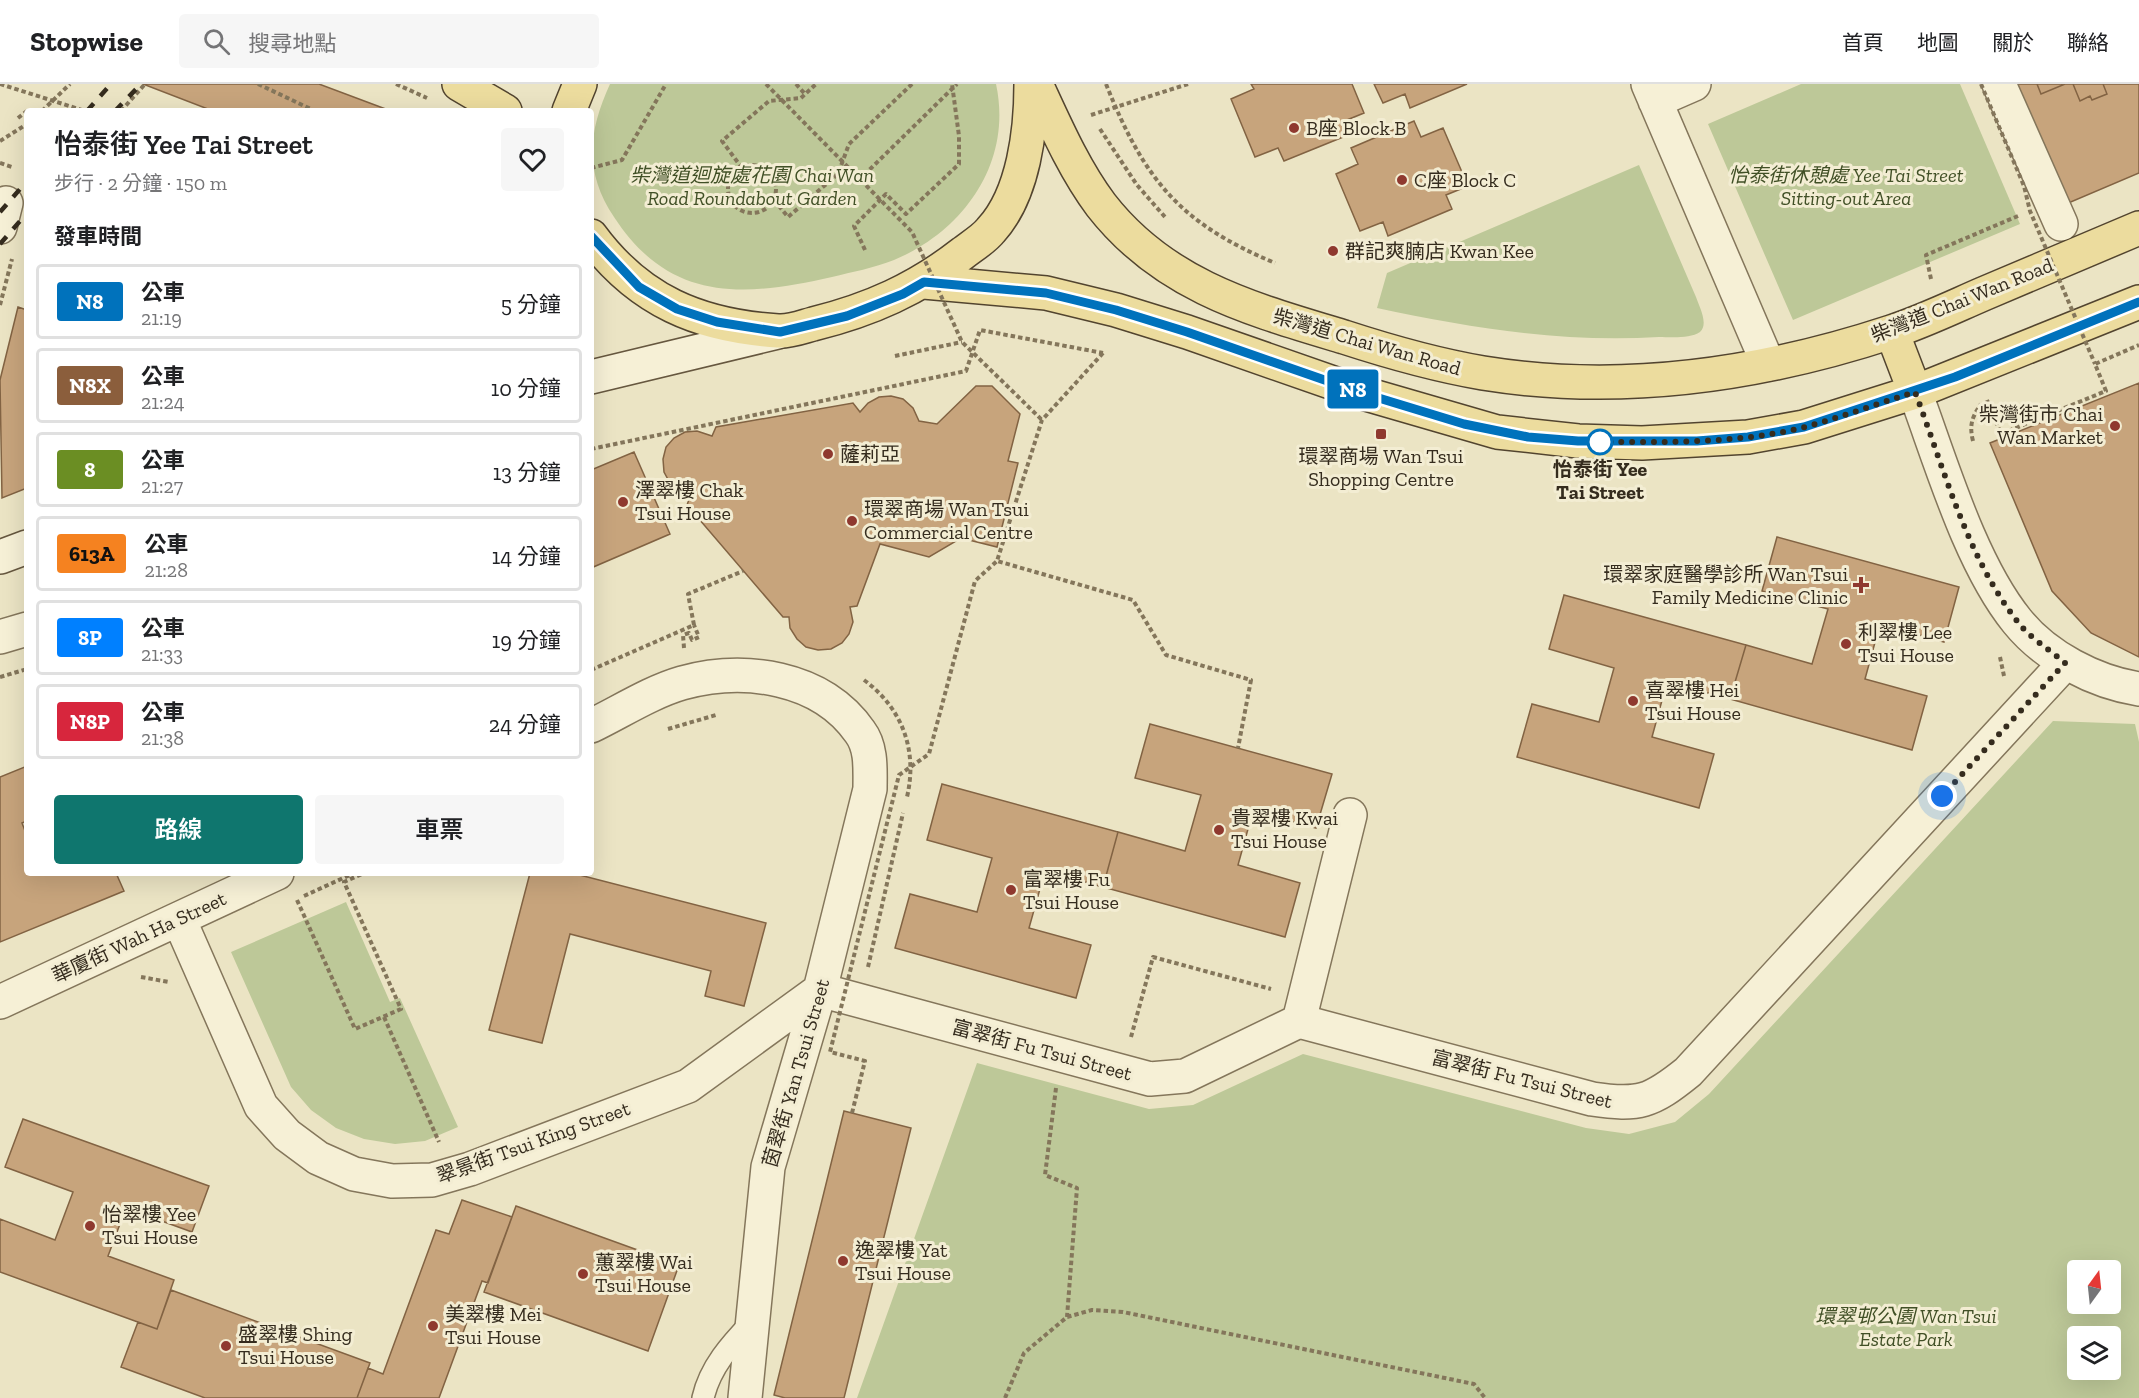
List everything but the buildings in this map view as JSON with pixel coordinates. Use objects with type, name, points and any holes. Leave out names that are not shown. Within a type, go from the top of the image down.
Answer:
[{"type":"main road","points":[[459,84],[500,108]]},
{"type":"main road","points":[[570,108],[580,84]]},
{"type":"main road","name":"柴灣道 Chai Wan Road","points":[[594,239],[639,287],[677,309],[717,322],[780,332],[847,316],[903,294],[924,282],[992,229],[1007,203],[1024,158],[1031,120],[1033,84]]},
{"type":"main road","name":"柴灣道 Chai Wan Road","points":[[1033,84],[1082,175],[1102,206],[1130,236],[1185,279],[1252,309],[1407,357],[1485,373],[1534,380],[1686,379],[1768,363],[1892,332],[2139,228]]},
{"type":"main road","points":[[924,282],[1046,293],[1116,310],[1475,427],[1528,437],[1642,443],[1748,437],[1804,427],[1915,392],[2139,302]]},
{"type":"main road","points":[[1892,332],[1915,392]]},
{"type":"street","points":[[1694,84],[1651,92],[1768,363]]},
{"type":"street","points":[[2000,84],[2061,224]]},
{"type":"street","points":[[594,376],[780,332]]},
{"type":"street","points":[[1915,392],[1963,520],[1985,568],[2018,622],[2065,663],[2105,680],[2139,689]]},
{"type":"street","points":[[0,557],[24,549]]},
{"type":"street","points":[[0,637],[24,630]]},
{"type":"street","name":"富翠街 Fu Tsui Street","points":[[819,990],[1150,1079],[1185,1076],[1299,1022],[1592,1099],[1627,1104],[1660,1094],[1688,1072],[2065,663]]},
{"type":"street","name":"茵翠街 Yan Tsui Street","points":[[594,725],[681,684],[753,674],[784,681],[813,692],[838,708],[861,733],[870,756],[870,789],[819,990],[768,1167],[745,1398]]},
{"type":"street","points":[[1299,1022],[1350,815]]},
{"type":"street","name":"華廈街 Wah Ha Street","points":[[0,1002],[271,876]]},
{"type":"street","name":"翠景街 Tsui King Street","points":[[179,919],[261,1106],[287,1135],[318,1158],[354,1174],[392,1181],[432,1180],[470,1169],[688,1086],[819,990]]},
{"type":"lane","points":[[703,1398],[706,1385],[725,1351],[752,1322]]},
{"type":"path","points":[[0,84],[68,108]]},
{"type":"path","points":[[45,108],[70,84]]},
{"type":"path","points":[[124,108],[146,84]]},
{"type":"path","points":[[258,84],[309,108]]},
{"type":"path","points":[[594,167],[622,160],[666,84]]},
{"type":"path","points":[[766,84],[912,232],[962,342],[1042,420]]},
{"type":"path","points":[[796,84],[805,94]]},
{"type":"path","points":[[742,168],[722,141],[769,101],[801,98],[816,84]]},
{"type":"path","points":[[774,200],[788,217],[838,174],[849,144],[912,84]]},
{"type":"path","points":[[865,250],[854,226],[886,194],[906,214],[959,164],[960,136],[952,84]]},
{"type":"path","points":[[859,180],[957,84]]},
{"type":"path","points":[[1106,84],[1129,137],[1145,165],[1171,198],[1185,212],[1217,235],[1275,263]]},
{"type":"path","points":[[1167,219],[1137,185],[1091,115],[1188,84]]},
{"type":"path","points":[[1974,446],[1970,428],[1973,416],[1986,396],[2001,434],[2106,391],[2030,211],[2024,186],[1981,84]]},
{"type":"path","points":[[18,118],[24,113]]},
{"type":"path","points":[[0,141],[24,126]]},
{"type":"path","points":[[0,135],[8,136]]},
{"type":"path","points":[[753,165],[767,171],[775,184],[774,200],[769,206],[755,213],[747,213],[734,205],[728,191],[732,176],[742,168],[753,165]]},
{"type":"path","points":[[1926,255],[2030,211]]},
{"type":"path","points":[[594,448],[966,371],[980,330],[1103,353],[1042,420],[998,561],[975,580],[929,754],[899,775],[830,1052],[865,1061],[852,1113]]},
{"type":"path","points":[[895,356],[962,342]]},
{"type":"path","points":[[2095,364],[2139,345]]},
{"type":"path","points":[[1014,483],[1021,484]]},
{"type":"path","points":[[998,561],[1132,600],[1166,655],[1251,680],[1238,748]]},
{"type":"path","points":[[684,648],[683,635],[689,633],[692,640],[699,637],[694,625],[688,594],[743,571]]},
{"type":"path","points":[[594,669],[694,625]]},
{"type":"path","points":[[675,652],[695,647]]},
{"type":"path","points":[[2000,657],[2004,681]]},
{"type":"path","points":[[0,677],[24,670]]},
{"type":"path","points":[[856,675],[874,688],[897,713],[908,745],[909,790],[866,976]]},
{"type":"path","points":[[661,732],[719,714]]},
{"type":"path","points":[[297,899],[355,1029],[401,1009],[344,882],[357,876]]},
{"type":"path","points":[[1129,1045],[1153,957],[1272,989]]},
{"type":"path","points":[[134,979],[153,977],[173,984]]},
{"type":"path","points":[[384,1017],[441,1146]]},
{"type":"path","points":[[1057,1087],[1045,1175],[1077,1188],[1066,1317]]},
{"type":"path","points":[[1005,1398],[1024,1353],[1066,1317],[1092,1310],[1123,1312],[1474,1384],[1485,1398]]},
{"type":"green space","name":"柴灣道迴旋處花園 Chai Wan Road Roundabout Garden","points":[[610,84],[996,84],[999,113],[997,140],[990,166],[978,190],[962,212],[942,231],[919,247],[894,260],[832,277],[769,288],[739,289],[711,287],[684,279],[659,265],[636,245],[614,217],[604,200],[594,168],[594,135]]},
{"type":"green space","name":"怡泰街休憩處 Yee Tai Street Sitting-out Area","points":[[1801,84],[1960,84],[2020,224],[1793,320],[1708,124]]},
{"type":"green space","points":[[1639,165],[1701,310],[1704,324],[1700,332],[1680,337],[1552,336],[1482,328],[1377,308],[1387,273]]},
{"type":"green space","name":"環翠邨公園 Wan Tsui Estate Park","points":[[2053,721],[2135,724],[2139,742],[2139,1398],[857,1398],[977,1063],[1149,1109],[1193,1105],[1303,1054],[1586,1128],[1629,1134],[1675,1122],[1709,1094]]},
{"type":"green space","points":[[346,902],[390,1002],[400,998],[458,1127],[425,1141],[395,1144],[364,1139],[336,1128],[311,1110],[291,1087],[231,952]]},
{"type":"railway","points":[[90,108],[111,84]]},
{"type":"railway","points":[[118,108],[141,84]]},
{"type":"railway","points":[[0,212],[24,184]]},
{"type":"railway","points":[[0,244],[24,216]]},
{"type":"bus line","name":"N8","points":[[594,240],[619,269],[639,287],[677,309],[717,322],[780,332],[847,316],[903,294],[924,282],[1046,293],[1116,310],[1187,332],[1359,392],[1464,424],[1528,437],[1578,441],[1642,443],[1697,441],[1748,437],[1804,427],[1915,392],[2139,302]]},
{"type":"place","name":"B座 Block B","points":[[1294,128]]},
{"type":"place","name":"C座 Block C","points":[[1402,180]]},
{"type":"place","name":"群記爽腩店 Kwan Kee","points":[[1333,251]]},
{"type":"place","name":"柴灣街市 Chai Wan Market","points":[[2115,426]]},
{"type":"place","name":"環翠商場 Wan Tsui Shopping Centre","points":[[1381,434]]},
{"type":"place","name":"怡泰街 Yee Tai Street","points":[[1600,442]]},
{"type":"place","name":"薩莉亞","points":[[828,454]]},
{"type":"place","name":"澤翠樓 Chak Tsui House","points":[[623,502]]},
{"type":"place","name":"環翠商場 Wan Tsui Commercial Centre","points":[[852,521]]},
{"type":"place","name":"環翠家庭醫學診所 Wan Tsui Family Medicine Clinic","points":[[1861,585]]},
{"type":"place","name":"利翠樓 Lee Tsui House","points":[[1846,644]]},
{"type":"place","name":"喜翠樓 Hei Tsui House","points":[[1633,701]]},
{"type":"place","name":"貴翠樓 Kwai Tsui House","points":[[1219,830]]},
{"type":"place","name":"富翠樓 Fu Tsui House","points":[[1011,890]]},
{"type":"place","name":"怡翠樓 Yee Tsui House","points":[[90,1226]]},
{"type":"place","name":"逸翠樓 Yat Tsui House","points":[[843,1261]]},
{"type":"place","name":"蕙翠樓 Wai Tsui House","points":[[583,1274]]},
{"type":"place","name":"美翠樓 Mei Tsui House","points":[[433,1326]]},
{"type":"place","name":"盛翠樓 Shing Tsui House","points":[[226,1346]]},
{"type":"route","points":[[1600,442],[1642,443],[1748,437],[1804,427],[1915,392],[1963,520],[1985,568],[2018,622],[2065,663],[1942,796]]}]
